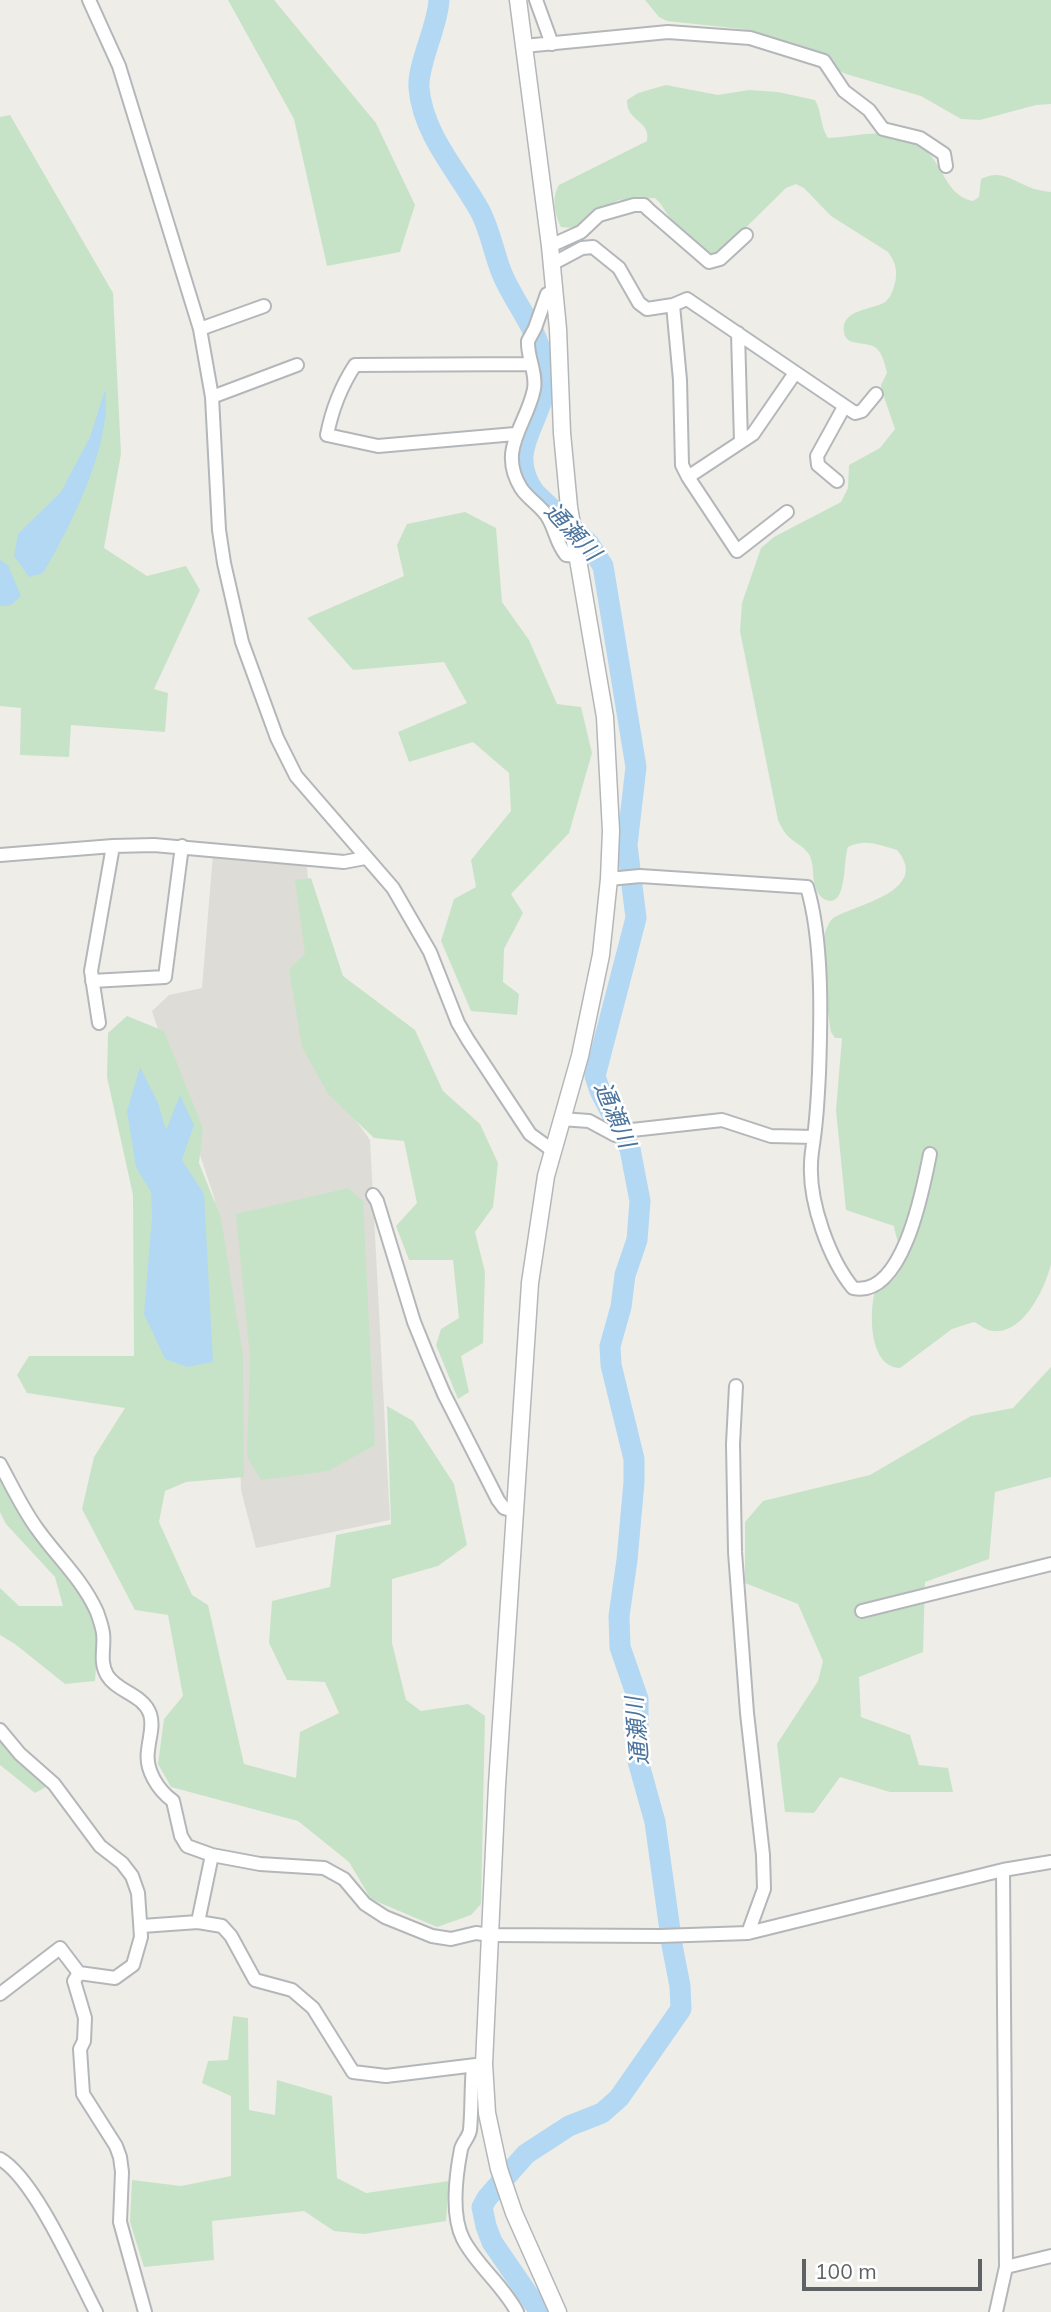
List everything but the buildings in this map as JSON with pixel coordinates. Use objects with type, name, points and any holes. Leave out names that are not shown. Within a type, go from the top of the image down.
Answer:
[{"type":"street","points":[[89,0],[119,66],[200,329],[212,397],[219,530],[232,606],[242,642],[277,738],[296,776],[393,888],[430,952],[458,1023],[468,1040],[530,1134],[552,1150]]},
{"type":"street","points":[[517,2312],[463,2238],[457,2221],[456,2201],[461,2146],[470,2133],[479,2065],[491,1935],[497,1785],[530,1283],[537,1225],[552,1150],[580,1056],[615,879],[605,716],[569,507],[562,433],[555,291],[518,0]]},
{"type":"street","points":[[536,0],[552,44]]},
{"type":"street","points":[[524,46],[668,32],[750,38],[824,61],[844,91],[869,110],[883,129],[920,138],[944,154],[946,166]]},
{"type":"street","points":[[550,246],[581,232],[598,215],[634,205],[644,205],[709,262],[719,259],[746,235]]},
{"type":"street","points":[[552,264],[582,248],[593,247],[619,268],[639,303],[647,309],[673,305],[687,299],[844,407],[859,414],[876,394]]},
{"type":"street","points":[[555,291],[547,294],[528,341],[535,378],[533,391],[515,434],[511,461],[520,487],[547,515],[559,547],[566,555],[576,551]]},
{"type":"street","points":[[673,305],[680,380],[682,465],[688,477],[737,551],[787,512]]},
{"type":"street","points":[[200,329],[264,306]]},
{"type":"street","points":[[536,325],[558,329]]},
{"type":"street","points":[[738,333],[741,442]]},
{"type":"street","points":[[515,434],[378,446],[327,435],[342,386],[355,365],[531,364]]},
{"type":"street","points":[[212,397],[297,365]]},
{"type":"street","points":[[688,477],[753,434],[795,373]]},
{"type":"street","points":[[837,481],[818,464],[817,456],[844,407]]},
{"type":"street","points":[[0,856],[113,846],[182,846],[344,862],[365,858]]},
{"type":"street","points":[[99,1023],[91,971],[113,846]]},
{"type":"street","points":[[92,981],[165,977],[182,846]]},
{"type":"street","points":[[615,879],[640,876],[807,887],[813,912],[820,1009],[814,1137],[810,1163],[811,1185],[829,1248],[842,1275],[853,1288],[871,1289],[880,1283],[896,1261],[911,1230],[922,1195],[930,1154]]},
{"type":"street","points":[[561,1119],[589,1121],[615,1135],[632,1130],[722,1120],[771,1136],[814,1137]]},
{"type":"street","points":[[373,1195],[414,1322],[443,1394],[498,1500],[504,1508],[515,1511]]},
{"type":"street","points":[[736,1387],[733,1444],[735,1552],[764,1889],[748,1933]]},
{"type":"street","points":[[0,1464],[37,1529],[78,1577],[97,1613],[103,1632],[102,1661],[106,1673],[113,1683],[145,1704],[152,1730],[147,1754],[152,1776],[164,1794],[173,1801],[181,1836],[187,1846],[212,1855],[260,1864],[324,1868],[344,1879],[365,1904],[385,1917],[432,1936],[451,1939],[476,1933],[660,1936],[748,1933],[1003,1870],[1051,1862]]},
{"type":"street","points":[[862,1611],[1051,1564]]},
{"type":"street","points":[[0,1730],[20,1754],[54,1784],[100,1846],[122,1863],[132,1876],[138,1893],[142,1926],[133,1965],[115,1978],[79,1973],[60,1948],[0,1994]]},
{"type":"street","points":[[198,1922],[212,1855]]},
{"type":"street","points":[[996,2312],[1006,2267],[1003,1870]]},
{"type":"street","points":[[142,1926],[198,1922],[222,1926],[231,1936],[255,1980],[292,1990],[313,2008],[353,2071],[386,2076],[479,2065]]},
{"type":"street","points":[[79,1973],[74,1981],[85,2018],[84,2041],[80,2049],[83,2094],[108,2131],[120,2157],[120,2222],[145,2312]]},
{"type":"street","points":[[479,2065],[505,2190],[558,2312]]},
{"type":"street","points":[[0,2159],[11,2165],[45,2212],[96,2312]]},
{"type":"street","points":[[1006,2267],[1051,2256]]},
{"type":"shaded area","points":[[213,854],[307,865],[312,957],[328,1081],[370,1140],[390,1520],[256,1548],[241,1490],[237,1350],[214,1197],[152,1011],[169,995],[202,988]]},
{"type":"green space","points":[[228,0],[274,0],[376,123],[415,205],[400,252],[327,266],[294,119]]},
{"type":"green space","points":[[645,0],[1051,0],[1051,104],[1036,105],[980,120],[961,119],[921,96],[846,74],[812,57],[742,29],[667,21],[659,17]]},
{"type":"green space","points":[[666,85],[718,95],[749,90],[778,92],[815,100],[828,138],[881,134],[899,136],[914,142],[934,160],[953,189],[962,197],[973,201],[979,197],[981,179],[994,175],[1051,192],[1051,1264],[1038,1297],[1023,1318],[1014,1325],[1005,1330],[994,1331],[974,1322],[952,1329],[900,1368],[882,1359],[872,1325],[875,1291],[894,1279],[901,1266],[901,1253],[894,1226],[846,1210],[836,1110],[842,1038],[835,1038],[831,1032],[822,956],[823,941],[833,918],[873,901],[898,886],[905,876],[905,864],[897,850],[872,843],[855,844],[848,847],[846,853],[840,894],[831,901],[819,895],[814,884],[810,856],[788,836],[778,820],[740,631],[742,603],[761,548],[774,537],[841,502],[848,488],[849,465],[880,448],[895,429],[882,391],[881,385],[887,373],[880,353],[872,346],[849,340],[844,332],[844,324],[858,311],[880,305],[889,298],[895,283],[895,266],[888,252],[831,216],[804,188],[796,184],[786,188],[718,255],[709,253],[675,226],[655,198],[618,200],[575,228],[561,227],[555,206],[559,185],[647,141],[645,129],[630,113],[627,100],[638,93]]},
{"type":"green space","points":[[10,115],[113,293],[121,454],[104,548],[147,576],[186,566],[200,590],[154,689],[168,693],[165,732],[71,725],[69,757],[20,755],[21,708],[0,706],[0,117]]},
{"type":"green space","points":[[465,512],[496,528],[502,602],[529,640],[557,704],[581,707],[592,753],[569,833],[511,894],[523,913],[504,949],[503,982],[519,994],[517,1015],[471,1011],[441,941],[454,899],[476,887],[471,860],[511,811],[509,773],[473,742],[409,762],[398,732],[467,703],[444,662],[353,670],[307,618],[404,576],[397,545],[407,524]]},
{"type":"green space","points":[[311,878],[343,976],[415,1030],[443,1091],[480,1124],[498,1163],[493,1207],[475,1232],[485,1272],[483,1343],[461,1356],[469,1392],[458,1399],[436,1345],[441,1329],[459,1318],[453,1260],[409,1260],[396,1226],[417,1203],[404,1141],[374,1138],[328,1094],[302,1047],[289,969],[305,954],[295,880]]},
{"type":"green space","points":[[127,1016],[164,1031],[203,1128],[199,1163],[221,1218],[243,1356],[244,1477],[186,1482],[165,1491],[159,1522],[192,1595],[208,1605],[244,1764],[296,1778],[300,1732],[339,1713],[325,1682],[287,1680],[269,1643],[272,1601],[330,1587],[336,1535],[391,1524],[387,1406],[413,1421],[454,1484],[467,1545],[438,1566],[392,1579],[392,1643],[406,1700],[421,1711],[468,1704],[485,1716],[481,1904],[471,1915],[437,1927],[371,1899],[349,1862],[298,1821],[171,1787],[158,1764],[164,1719],[183,1696],[168,1615],[135,1610],[82,1509],[94,1457],[125,1408],[27,1393],[17,1375],[29,1356],[134,1356],[133,1195],[107,1077],[108,1033]]},
{"type":"green space","points":[[348,1188],[363,1201],[375,1445],[328,1471],[261,1480],[247,1457],[250,1358],[236,1214]]},
{"type":"green space","points":[[1051,1367],[1051,1477],[995,1492],[989,1559],[925,1582],[923,1652],[859,1677],[861,1717],[910,1735],[919,1765],[948,1768],[953,1792],[890,1792],[840,1777],[814,1813],[785,1812],[777,1744],[818,1681],[823,1661],[798,1604],[745,1583],[745,1522],[763,1501],[870,1475],[971,1416],[1013,1408]]},
{"type":"green space","points":[[0,1480],[28,1528],[80,1590],[99,1628],[95,1681],[65,1684],[0,1635],[0,1588],[19,1606],[63,1606],[55,1577],[6,1524],[0,1512]]},
{"type":"green space","points":[[0,1736],[46,1787],[35,1793],[0,1765]]},
{"type":"green space","points":[[233,2016],[248,2018],[249,2110],[275,2115],[277,2080],[332,2096],[337,2178],[366,2193],[449,2181],[446,2221],[364,2234],[334,2231],[304,2211],[212,2221],[214,2260],[144,2267],[130,2222],[132,2180],[181,2186],[231,2176],[231,2096],[202,2083],[208,2061],[228,2060]]},
{"type":"water","points":[[105,390],[106,411],[102,434],[87,485],[43,573],[29,577],[14,556],[18,534],[61,492],[90,437]]},
{"type":"water","points":[[0,560],[8,565],[21,596],[11,605],[0,606]]},
{"type":"water","points":[[140,1067],[158,1103],[166,1130],[180,1095],[194,1125],[182,1160],[204,1194],[213,1362],[187,1367],[165,1359],[144,1314],[152,1217],[151,1192],[136,1167],[127,1111]]},
{"type":"waterway","name":"通瀬川","points":[[439,0],[419,79],[422,105],[434,137],[480,211],[506,282],[539,346],[546,385],[526,441],[523,465],[535,493],[589,544],[603,566],[636,767],[627,845],[636,918],[595,1076],[630,1149],[640,1201],[637,1240],[625,1275],[621,1307],[610,1346],[611,1365],[634,1459],[627,1560],[619,1616],[620,1647],[638,1699],[638,1761],[655,1822],[680,1986],[681,2009],[619,2098],[602,2113],[569,2126],[526,2154],[482,2207],[492,2242],[540,2312]]}]
